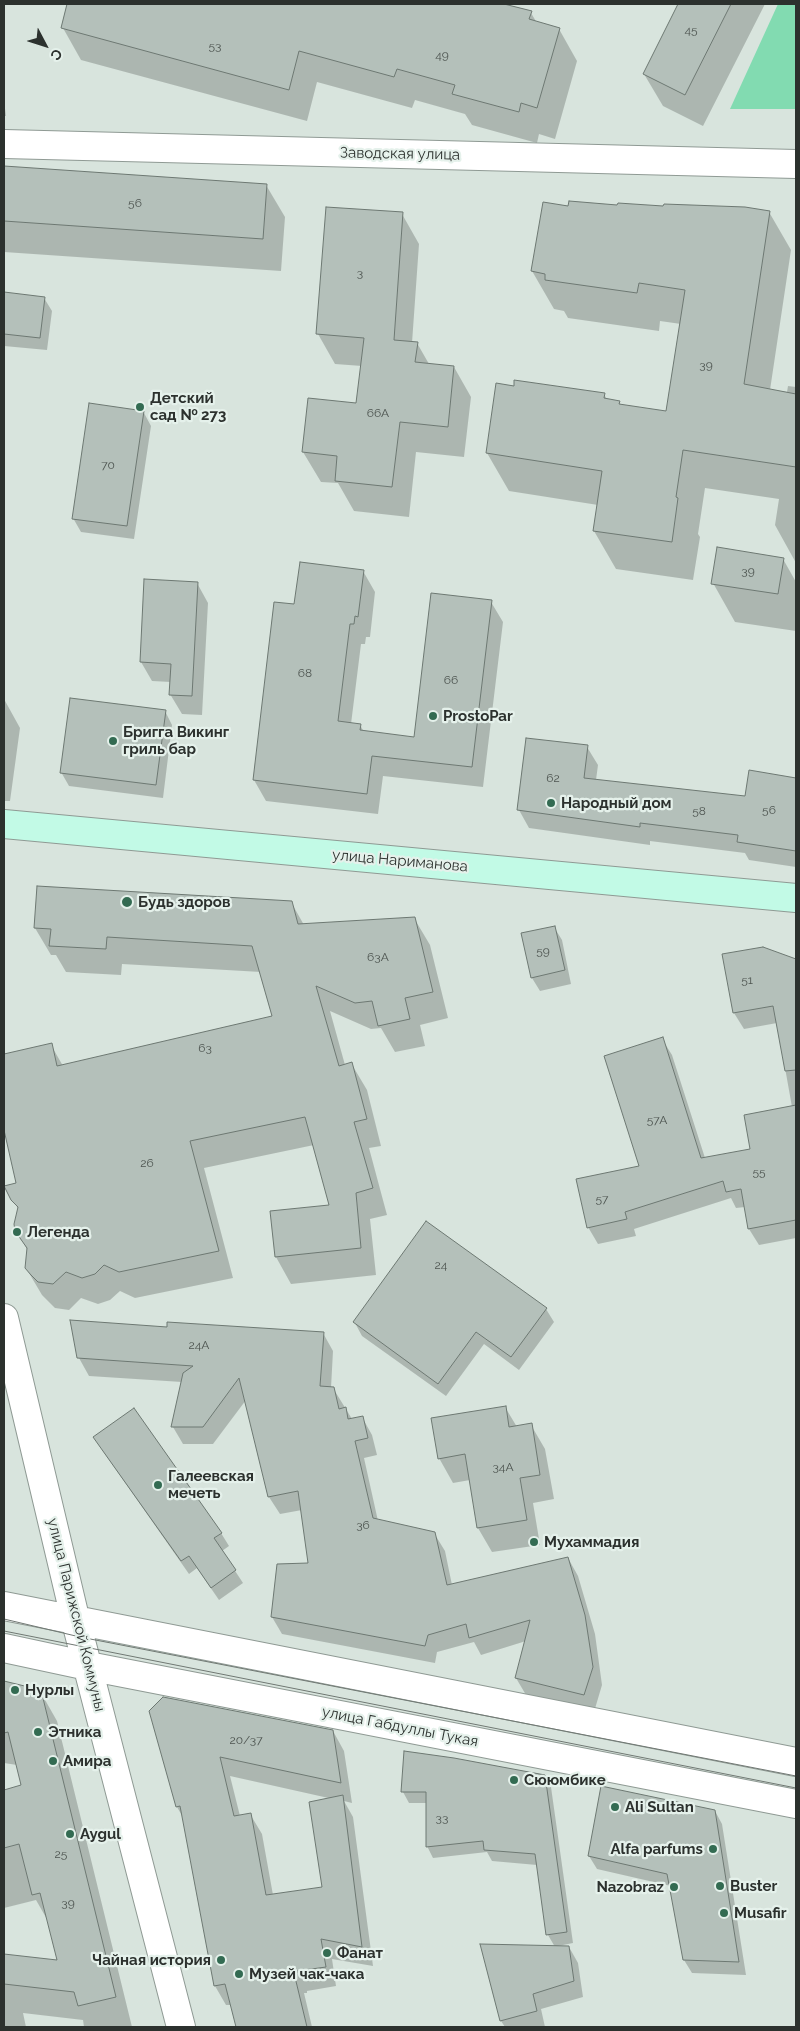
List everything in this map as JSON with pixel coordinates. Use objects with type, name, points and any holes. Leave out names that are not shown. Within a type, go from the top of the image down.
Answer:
[{"type":"main road","name":"улица Нариманова","points":[[4,824],[796,898]]},
{"type":"street","name":"Заводская улица","points":[[4,144],[796,164]]},
{"type":"street","name":"улица Парижской Коммуны","points":[[4,1318],[76,1622],[181,2027]]},
{"type":"street","points":[[4,1606],[76,1622],[796,1762]]},
{"type":"street","name":"улица Габдуллы Тукая","points":[[4,1648],[796,1804]]},
{"type":"green space","points":[[778,4],[796,4],[796,109],[730,109]]},
{"type":"building","points":[[67,4],[504,4],[532,11],[529,19],[560,28],[537,108],[521,103],[519,112],[452,94],[455,85],[397,69],[394,77],[299,51],[289,90],[61,28]]},
{"type":"building","points":[[678,4],[731,4],[685,95],[643,74]]},
{"type":"building","points":[[4,166],[267,184],[263,239],[4,221]]},
{"type":"building","points":[[569,201],[617,205],[618,203],[663,206],[664,204],[745,207],[770,211],[744,384],[796,394],[796,467],[683,450],[672,542],[593,531],[602,471],[486,453],[496,383],[514,386],[514,380],[605,393],[604,398],[620,401],[619,404],[666,411],[685,290],[639,283],[637,293],[545,280],[545,274],[531,271],[543,202],[568,206]]},
{"type":"building","points":[[326,207],[403,212],[394,340],[418,342],[415,362],[454,366],[448,427],[400,422],[392,487],[335,481],[337,456],[302,452],[308,398],[356,403],[364,338],[316,334]]},
{"type":"building","points":[[4,292],[45,297],[40,338],[4,334]]},
{"type":"building","points":[[89,403],[144,411],[127,526],[72,519]]},
{"type":"building","points":[[717,547],[784,558],[778,594],[711,584]]},
{"type":"building","points":[[300,562],[364,570],[358,617],[355,616],[354,624],[350,624],[338,721],[361,724],[360,730],[414,737],[431,593],[492,600],[472,767],[372,756],[367,794],[253,780],[274,602],[294,604]]},
{"type":"building","points":[[144,579],[198,582],[192,696],[169,695],[171,664],[140,662]]},
{"type":"building","points":[[70,698],[166,710],[156,785],[60,773]]},
{"type":"building","points":[[526,738],[588,745],[584,778],[745,796],[749,770],[796,778],[796,851],[737,842],[738,835],[640,823],[640,827],[517,810]]},
{"type":"building","points":[[37,886],[292,901],[298,924],[415,917],[433,992],[405,998],[410,1019],[378,1026],[372,1001],[355,1003],[316,986],[339,1066],[352,1062],[367,1119],[354,1122],[373,1188],[356,1193],[361,1248],[275,1257],[270,1211],[329,1205],[305,1117],[190,1141],[219,1251],[119,1272],[104,1265],[95,1274],[82,1278],[66,1272],[53,1284],[38,1282],[31,1275],[25,1268],[27,1248],[15,1231],[14,1224],[18,1207],[11,1200],[4,1186],[16,1183],[4,1130],[4,1054],[52,1043],[57,1066],[272,1016],[252,946],[107,937],[106,949],[49,946],[51,929],[34,928]]},
{"type":"building","points":[[555,926],[565,970],[531,978],[521,933]]},
{"type":"building","points":[[763,947],[796,959],[796,1070],[785,1071],[773,1006],[733,1013],[722,954]]},
{"type":"building","points":[[663,1037],[701,1158],[750,1149],[744,1115],[796,1105],[796,1220],[748,1229],[741,1189],[726,1192],[723,1181],[625,1212],[627,1219],[587,1228],[576,1179],[639,1166],[604,1056]]},
{"type":"building","points":[[426,1221],[547,1308],[511,1357],[476,1332],[438,1384],[353,1322]]},
{"type":"building","points":[[70,1320],[167,1327],[167,1322],[324,1332],[320,1386],[334,1387],[339,1409],[346,1407],[348,1419],[363,1416],[368,1438],[355,1441],[373,1518],[435,1532],[447,1585],[568,1557],[585,1615],[593,1667],[584,1695],[515,1678],[530,1620],[469,1638],[466,1624],[428,1635],[425,1646],[271,1617],[277,1564],[308,1563],[298,1491],[268,1497],[239,1378],[203,1427],[171,1427],[183,1373],[193,1366],[77,1358]]},
{"type":"building","points":[[506,1406],[509,1427],[532,1423],[540,1475],[520,1478],[527,1520],[477,1528],[465,1454],[438,1459],[431,1418]]},
{"type":"building","name":"Галеевская мечеть","points":[[134,1408],[222,1533],[214,1538],[236,1570],[211,1588],[189,1556],[181,1561],[93,1437]]},
{"type":"building","points":[[4,1681],[41,1690],[116,1997],[78,2006],[74,1992],[4,1984],[4,1954],[57,1960],[40,1893],[32,1895],[19,1844],[4,1848],[4,1790],[21,1785],[8,1732],[4,1733]]},
{"type":"building","points":[[163,1697],[333,1730],[341,1783],[220,1757],[234,1816],[251,1813],[266,1895],[322,1887],[309,1802],[343,1795],[362,1947],[321,1939],[326,1967],[294,1973],[307,2027],[236,2027],[225,1984],[214,1986],[180,1806],[176,1807],[149,1711]]},
{"type":"building","points":[[404,1751],[545,1775],[567,1932],[546,1935],[535,1854],[484,1850],[483,1841],[426,1847],[426,1792],[401,1792]]},
{"type":"building","points":[[601,1786],[715,1810],[739,1962],[683,1960],[667,1874],[588,1856]]},
{"type":"building","points":[[480,1944],[569,1946],[574,1981],[533,1994],[537,2011],[500,2021]]},
{"type":"tram line","points":[[4,1619],[80,1637],[796,1776]]},
{"type":"tram line","points":[[4,1631],[796,1788]]},
{"type":"place","name":"Детский сад № 273","points":[[140,407]]},
{"type":"place","name":"ProstoPar","points":[[433,716]]},
{"type":"place","name":"Бригга Викинг гриль бар","points":[[113,741]]},
{"type":"place","name":"Народный дом","points":[[551,803]]},
{"type":"place","name":"Будь здоров","points":[[127,902]]},
{"type":"place","name":"Легенда","points":[[17,1232]]},
{"type":"place","name":"Галеевская мечеть","points":[[158,1485]]},
{"type":"place","name":"Мухаммадия","points":[[534,1542]]},
{"type":"place","name":"Нурлы","points":[[15,1690]]},
{"type":"place","name":"Этника","points":[[38,1732]]},
{"type":"place","name":"Амира","points":[[53,1761]]},
{"type":"place","name":"Сююмбике","points":[[514,1780]]},
{"type":"place","name":"Ali Sultan","points":[[615,1807]]},
{"type":"place","name":"Aygul","points":[[70,1834]]},
{"type":"place","name":"Alfa parfums","points":[[713,1849]]},
{"type":"place","name":"Buster","points":[[720,1886]]},
{"type":"place","name":"Nazobraz","points":[[674,1887]]},
{"type":"place","name":"Musafir","points":[[724,1913]]},
{"type":"place","name":"Фанат","points":[[327,1953]]},
{"type":"place","name":"Чайная история","points":[[221,1960]]},
{"type":"place","name":"Музей чак-чака","points":[[239,1974]]}]
